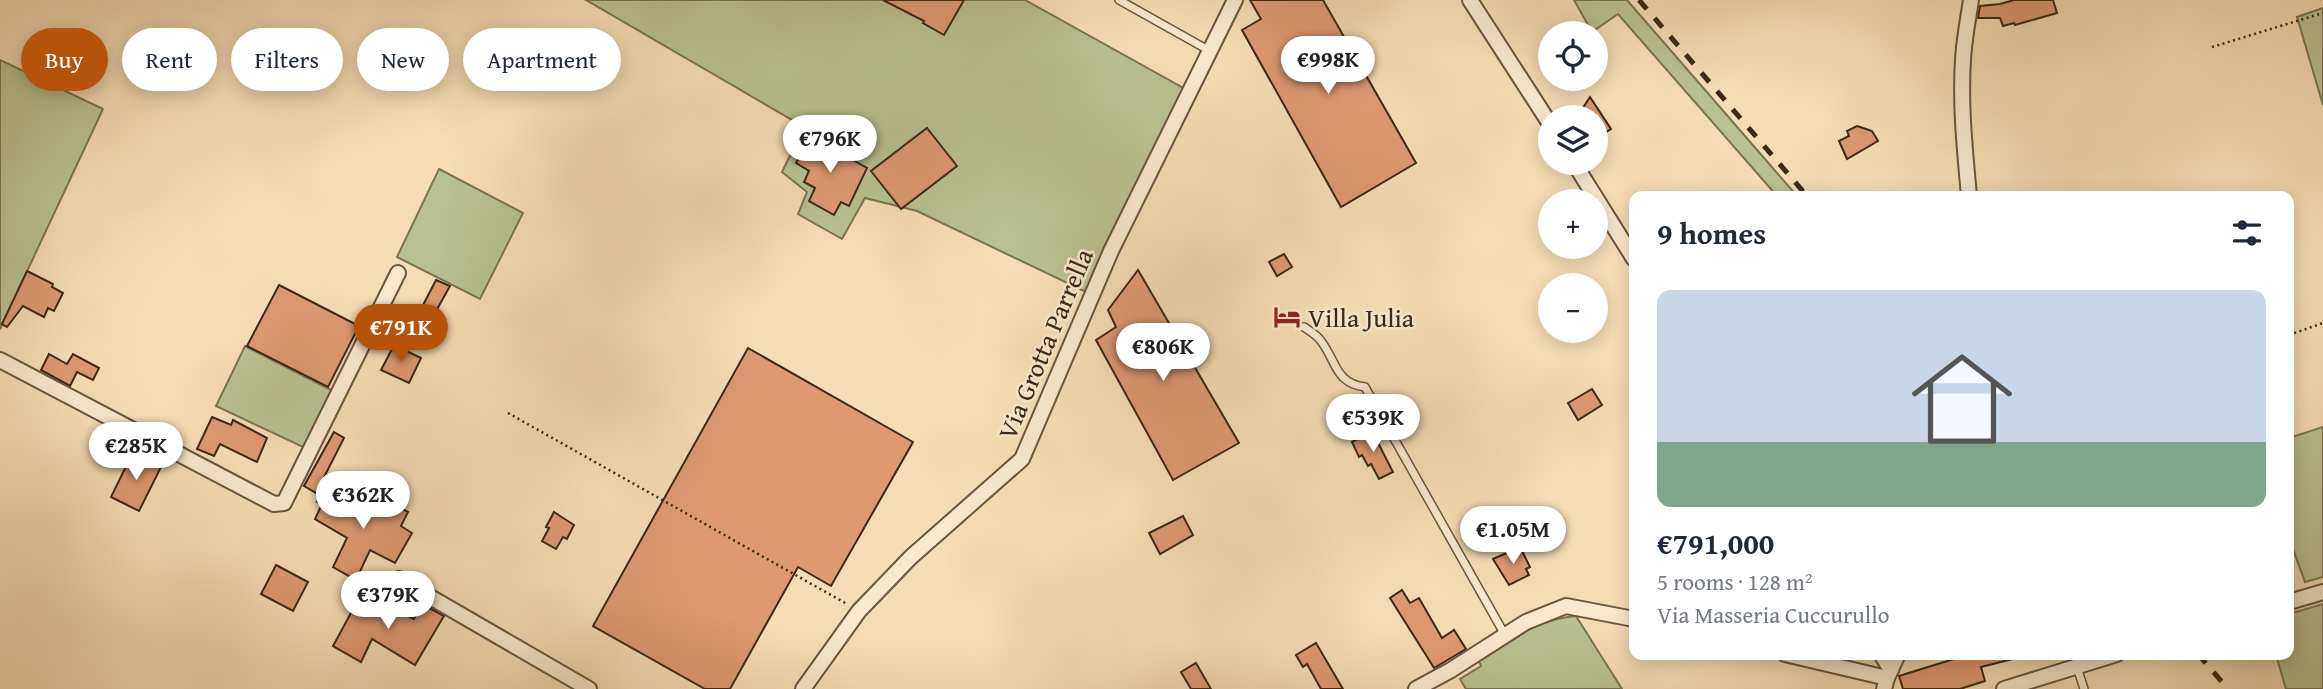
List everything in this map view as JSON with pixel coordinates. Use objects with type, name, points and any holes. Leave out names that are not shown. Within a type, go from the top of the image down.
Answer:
[{"type":"street","name":"Via Grotta Parrella","points":[[803,689],[859,611],[911,557],[1022,459],[1111,251],[1235,0]]},
{"type":"street","points":[[1470,0],[1538,105]]},
{"type":"street","points":[[1969,191],[1962,116],[1962,79],[1971,0]]},
{"type":"street","points":[[1582,175],[1629,251]]},
{"type":"street","points":[[0,359],[274,504],[284,503],[398,272]]},
{"type":"street","points":[[399,579],[589,689]]},
{"type":"street","points":[[2294,601],[2323,592]]},
{"type":"street","points":[[1416,689],[1526,622],[1566,606],[1629,618]]},
{"type":"street","points":[[1809,660],[1887,679]]},
{"type":"street","points":[[1882,660],[1887,679]]},
{"type":"street","points":[[1887,679],[1895,660]]},
{"type":"street","points":[[2004,689],[2099,660]]},
{"type":"lane","points":[[1119,0],[1211,51]]},
{"type":"lane","points":[[1304,327],[1320,339],[1350,385],[1365,387],[1504,635]]},
{"type":"lane","points":[[2077,667],[2084,689]]},
{"type":"path","points":[[2212,47],[2323,13]]},
{"type":"path","points":[[2294,333],[2323,323]]},
{"type":"path","points":[[508,413],[859,611]]},
{"type":"green space","points":[[586,0],[1025,0],[1185,89],[1088,293],[917,211],[865,198],[842,239],[798,214],[807,192],[782,172],[804,127]]},
{"type":"green space","points":[[1574,0],[1627,0],[1793,191],[1773,191],[1618,14],[1608,21],[1586,21]]},
{"type":"green space","points":[[2323,8],[2323,105],[2297,17]]},
{"type":"green space","points":[[0,60],[21,70],[21,91],[65,91],[103,109],[0,329]]},
{"type":"green space","points":[[439,169],[523,213],[480,299],[397,257]]},
{"type":"green space","points":[[245,346],[333,391],[305,448],[216,406]]},
{"type":"green space","points":[[2323,427],[2323,577],[2305,582],[2294,552],[2294,436]]},
{"type":"green space","points":[[2323,604],[2323,689],[2286,689],[2277,660],[2294,660],[2294,613]]},
{"type":"green space","points":[[1576,616],[1622,689],[1466,689],[1460,679],[1481,666],[1479,661],[1501,646],[1537,626]]},
{"type":"building","points":[[883,0],[964,0],[944,35],[923,23],[924,21]]},
{"type":"building","points":[[1250,0],[1323,0],[1416,163],[1341,207],[1242,30],[1261,19]]},
{"type":"building","points":[[2014,0],[2053,0],[2057,13],[2003,26],[2000,18],[1978,18],[1980,6]]},
{"type":"building","points":[[1590,97],[1595,105],[1585,105]]},
{"type":"building","points":[[1857,126],[1872,131],[1878,141],[1847,159],[1839,141],[1849,136],[1847,131]]},
{"type":"building","points":[[927,128],[957,166],[901,209],[871,171]]},
{"type":"building","points":[[810,136],[867,168],[849,206],[841,202],[834,215],[809,201],[815,188],[804,182],[809,171],[796,163]]},
{"type":"building","points":[[1284,254],[1292,267],[1277,276],[1269,262]]},
{"type":"building","points":[[1138,270],[1239,443],[1173,480],[1096,340],[1116,327],[1108,310]]},
{"type":"building","points":[[27,271],[53,284],[52,287],[63,293],[54,311],[48,308],[44,317],[23,306],[7,327],[2,324]]},
{"type":"building","points":[[436,280],[450,286],[435,313],[422,307]]},
{"type":"building","points":[[279,285],[359,326],[328,387],[247,346]]},
{"type":"building","points":[[394,345],[421,358],[409,383],[381,370]]},
{"type":"building","points":[[748,348],[913,442],[831,586],[798,567],[730,689],[705,689],[593,626]]},
{"type":"building","points":[[49,354],[67,364],[73,354],[99,368],[93,380],[77,372],[70,386],[41,370]]},
{"type":"building","points":[[1592,389],[1602,405],[1578,420],[1568,403]]},
{"type":"building","points":[[212,417],[231,425],[233,420],[267,438],[257,462],[220,444],[214,456],[197,449]]},
{"type":"building","points":[[1372,431],[1393,472],[1379,479],[1371,464],[1368,466],[1362,455],[1359,457],[1352,442]]},
{"type":"building","points":[[334,432],[344,438],[316,493],[304,486]]},
{"type":"building","points":[[133,452],[161,467],[139,511],[111,497]]},
{"type":"building","points":[[325,487],[381,516],[388,501],[408,512],[401,526],[412,533],[395,563],[370,550],[356,580],[333,567],[347,538],[315,519],[322,504],[317,502]]},
{"type":"building","points":[[554,512],[574,525],[567,539],[563,537],[556,549],[542,541]]},
{"type":"building","points":[[1183,516],[1193,535],[1160,554],[1149,533]]},
{"type":"building","points":[[1520,547],[1530,567],[1526,569],[1529,575],[1509,585],[1493,559]]},
{"type":"building","points":[[276,565],[308,582],[293,611],[261,594]]},
{"type":"building","points":[[1402,590],[1410,603],[1419,598],[1442,638],[1454,630],[1466,649],[1434,668],[1390,598]]},
{"type":"building","points":[[358,600],[370,607],[377,601],[414,619],[422,604],[444,616],[415,665],[372,639],[361,662],[333,646]]},
{"type":"building","points":[[1316,643],[1343,689],[1321,689],[1307,664],[1303,667],[1296,655]]},
{"type":"building","points":[[1951,660],[2009,660],[1981,667],[1985,681],[1960,689],[1903,689],[1899,676]]},
{"type":"building","points":[[1196,663],[1211,689],[1191,689],[1181,672]]},
{"type":"railway","points":[[1639,0],[1803,191]]},
{"type":"railway","points":[[2203,660],[2228,689]]},
{"type":"place","name":"Villa Julia","points":[[1287,317]]}]
